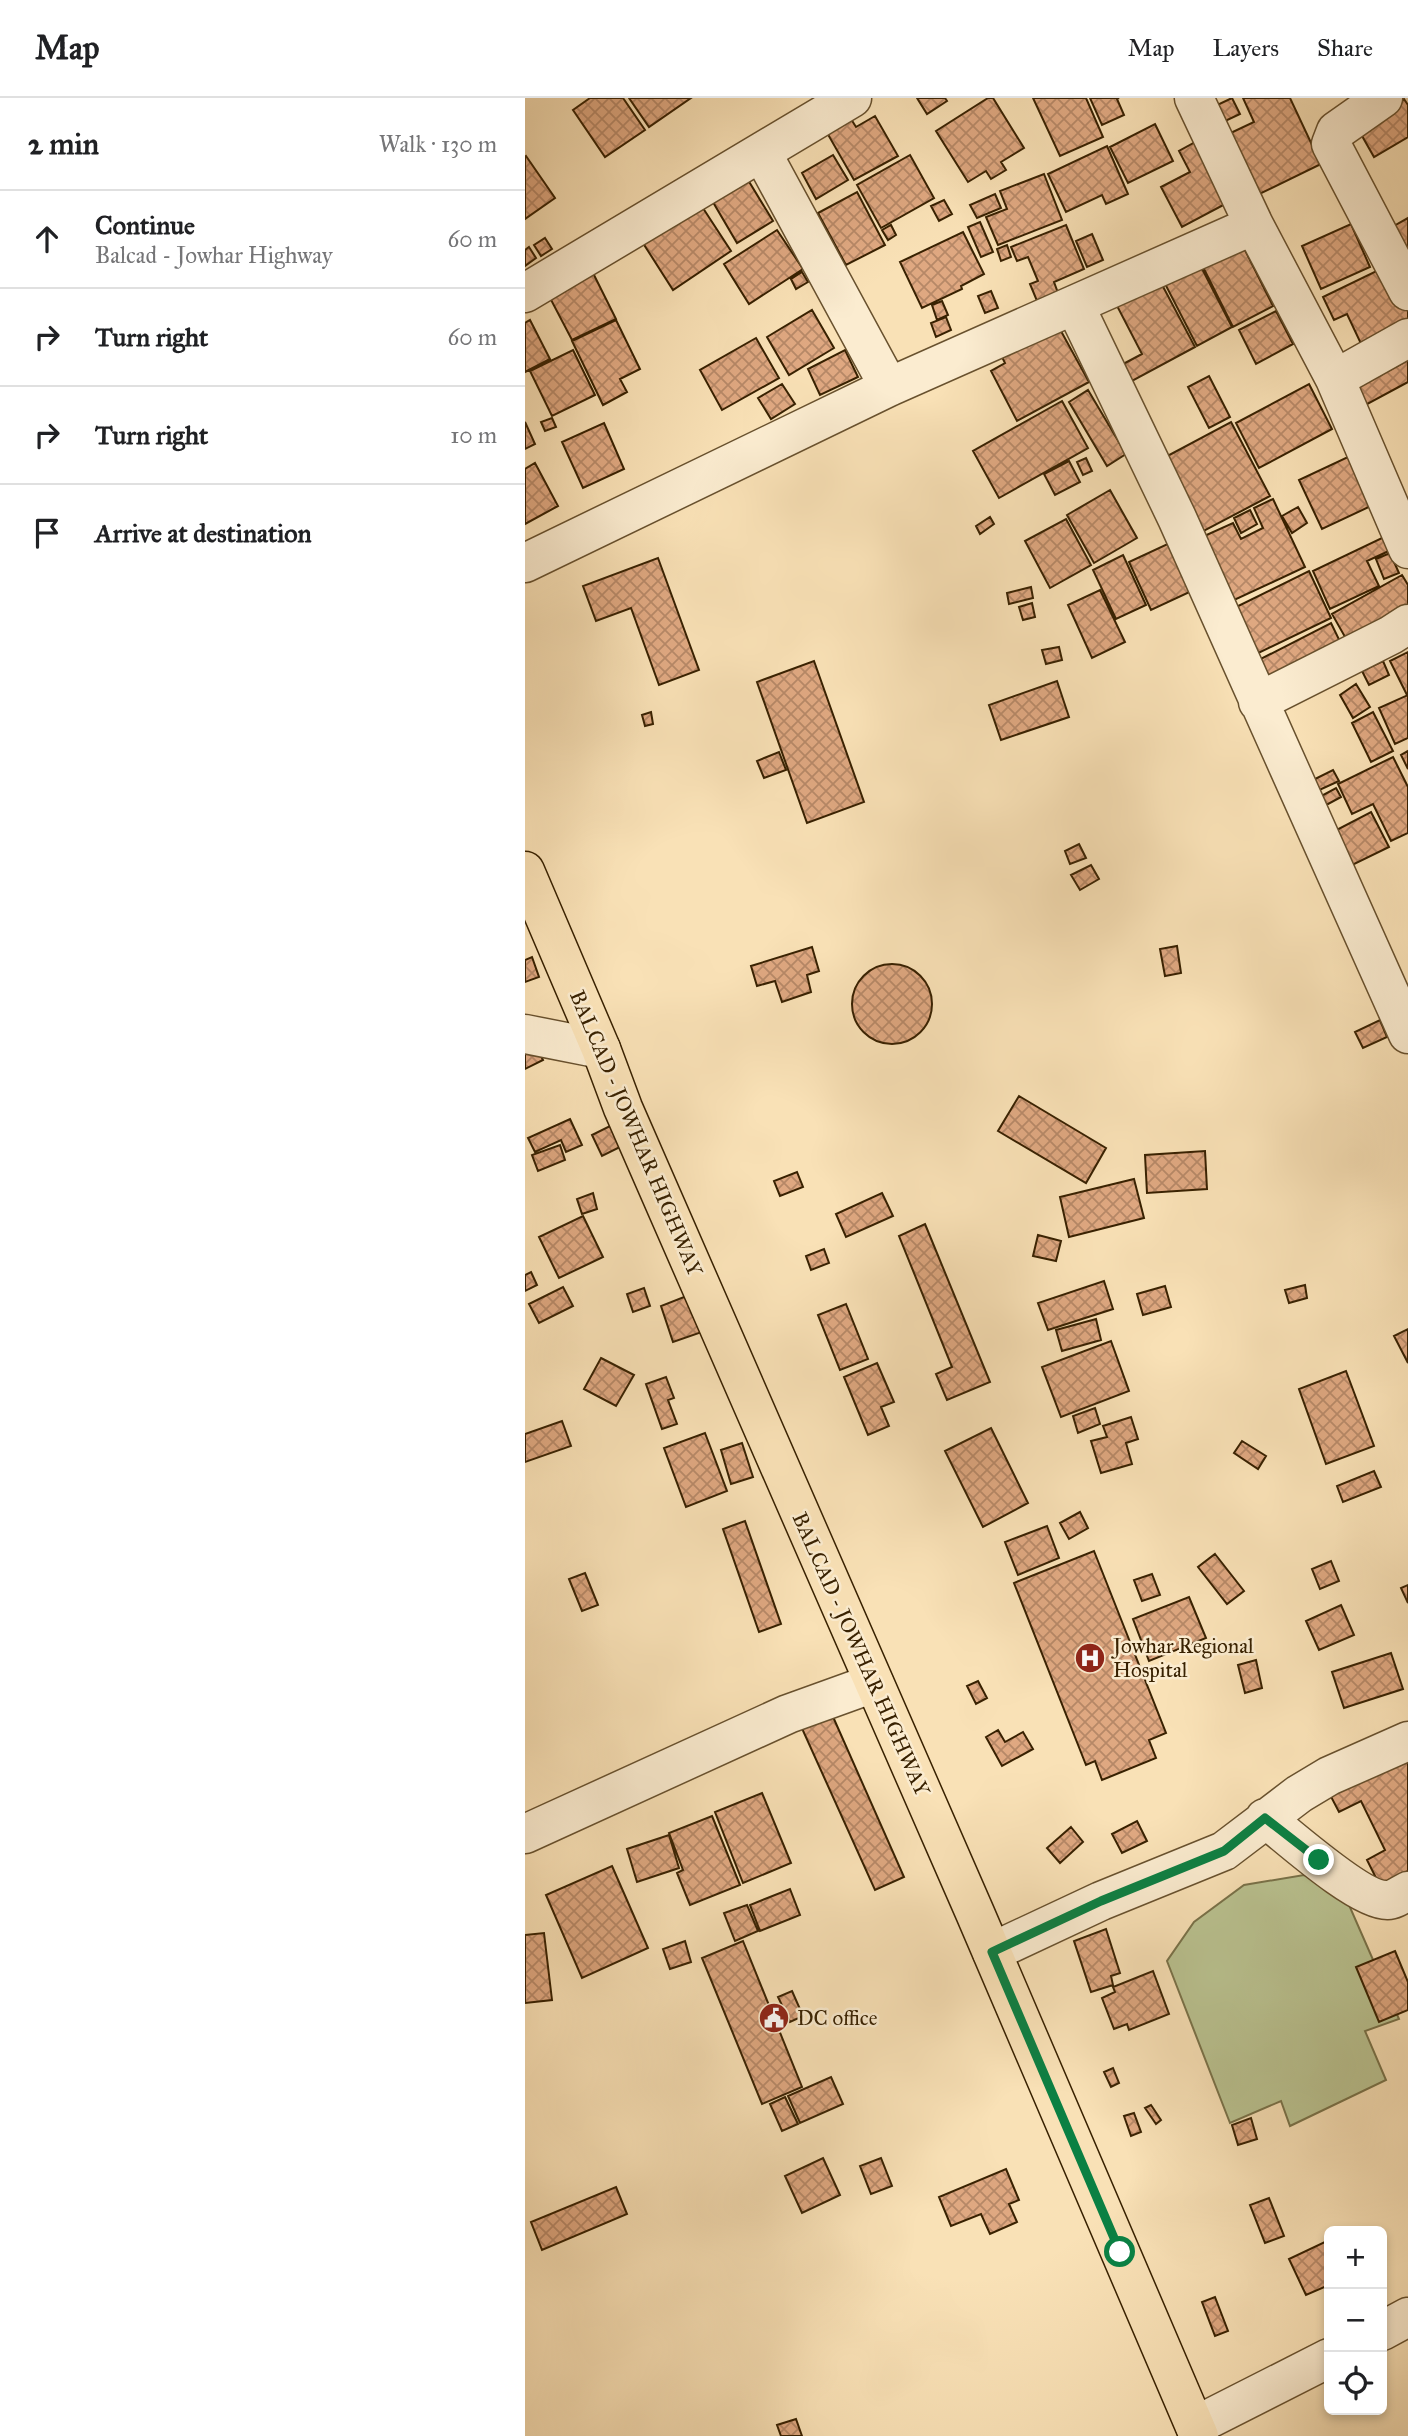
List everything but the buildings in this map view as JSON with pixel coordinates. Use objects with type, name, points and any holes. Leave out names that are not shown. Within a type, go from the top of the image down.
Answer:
[{"type":"main road","name":"BALCAD - JOWHAR HIGHWAY","points":[[525,871],[601,1049],[623,1108],[992,1952],[1197,2431]]},
{"type":"street","points":[[525,293],[852,98]]},
{"type":"street","points":[[1194,98],[1254,225],[1335,379],[1408,550]]},
{"type":"street","points":[[1383,98],[1336,131],[1331,144],[1408,291]]},
{"type":"street","points":[[762,153],[889,387]]},
{"type":"street","points":[[525,563],[889,387],[1254,225]]},
{"type":"street","points":[[1075,306],[1177,518],[1408,1034]]},
{"type":"street","points":[[1335,379],[1408,338]]},
{"type":"street","points":[[1258,702],[1408,624]]},
{"type":"street","points":[[525,1034],[601,1049]]},
{"type":"street","points":[[525,1834],[788,1714],[874,1683]]},
{"type":"street","points":[[992,1952],[1101,1901],[1224,1851],[1265,1818],[1329,1776],[1408,1741]]},
{"type":"street","points":[[1265,1818],[1356,1888],[1372,1897],[1402,1904]]},
{"type":"street","points":[[1387,2328],[1408,2317]]},
{"type":"street","points":[[1197,2431],[1324,2361]]},
{"type":"green space","points":[[1304,1875],[1342,1889],[1399,2019],[1365,2031],[1386,2080],[1290,2126],[1281,2101],[1230,2123],[1167,1961],[1194,1922],[1244,1885]]},
{"type":"place","name":"Jowhar Regional Hospital","points":[[1090,1658]]},
{"type":"place","name":"DC office","points":[[774,2018]]},
{"type":"route","points":[[1120,2252],[992,1952],[1101,1901],[1224,1851],[1265,1818],[1319,1860]]}]
